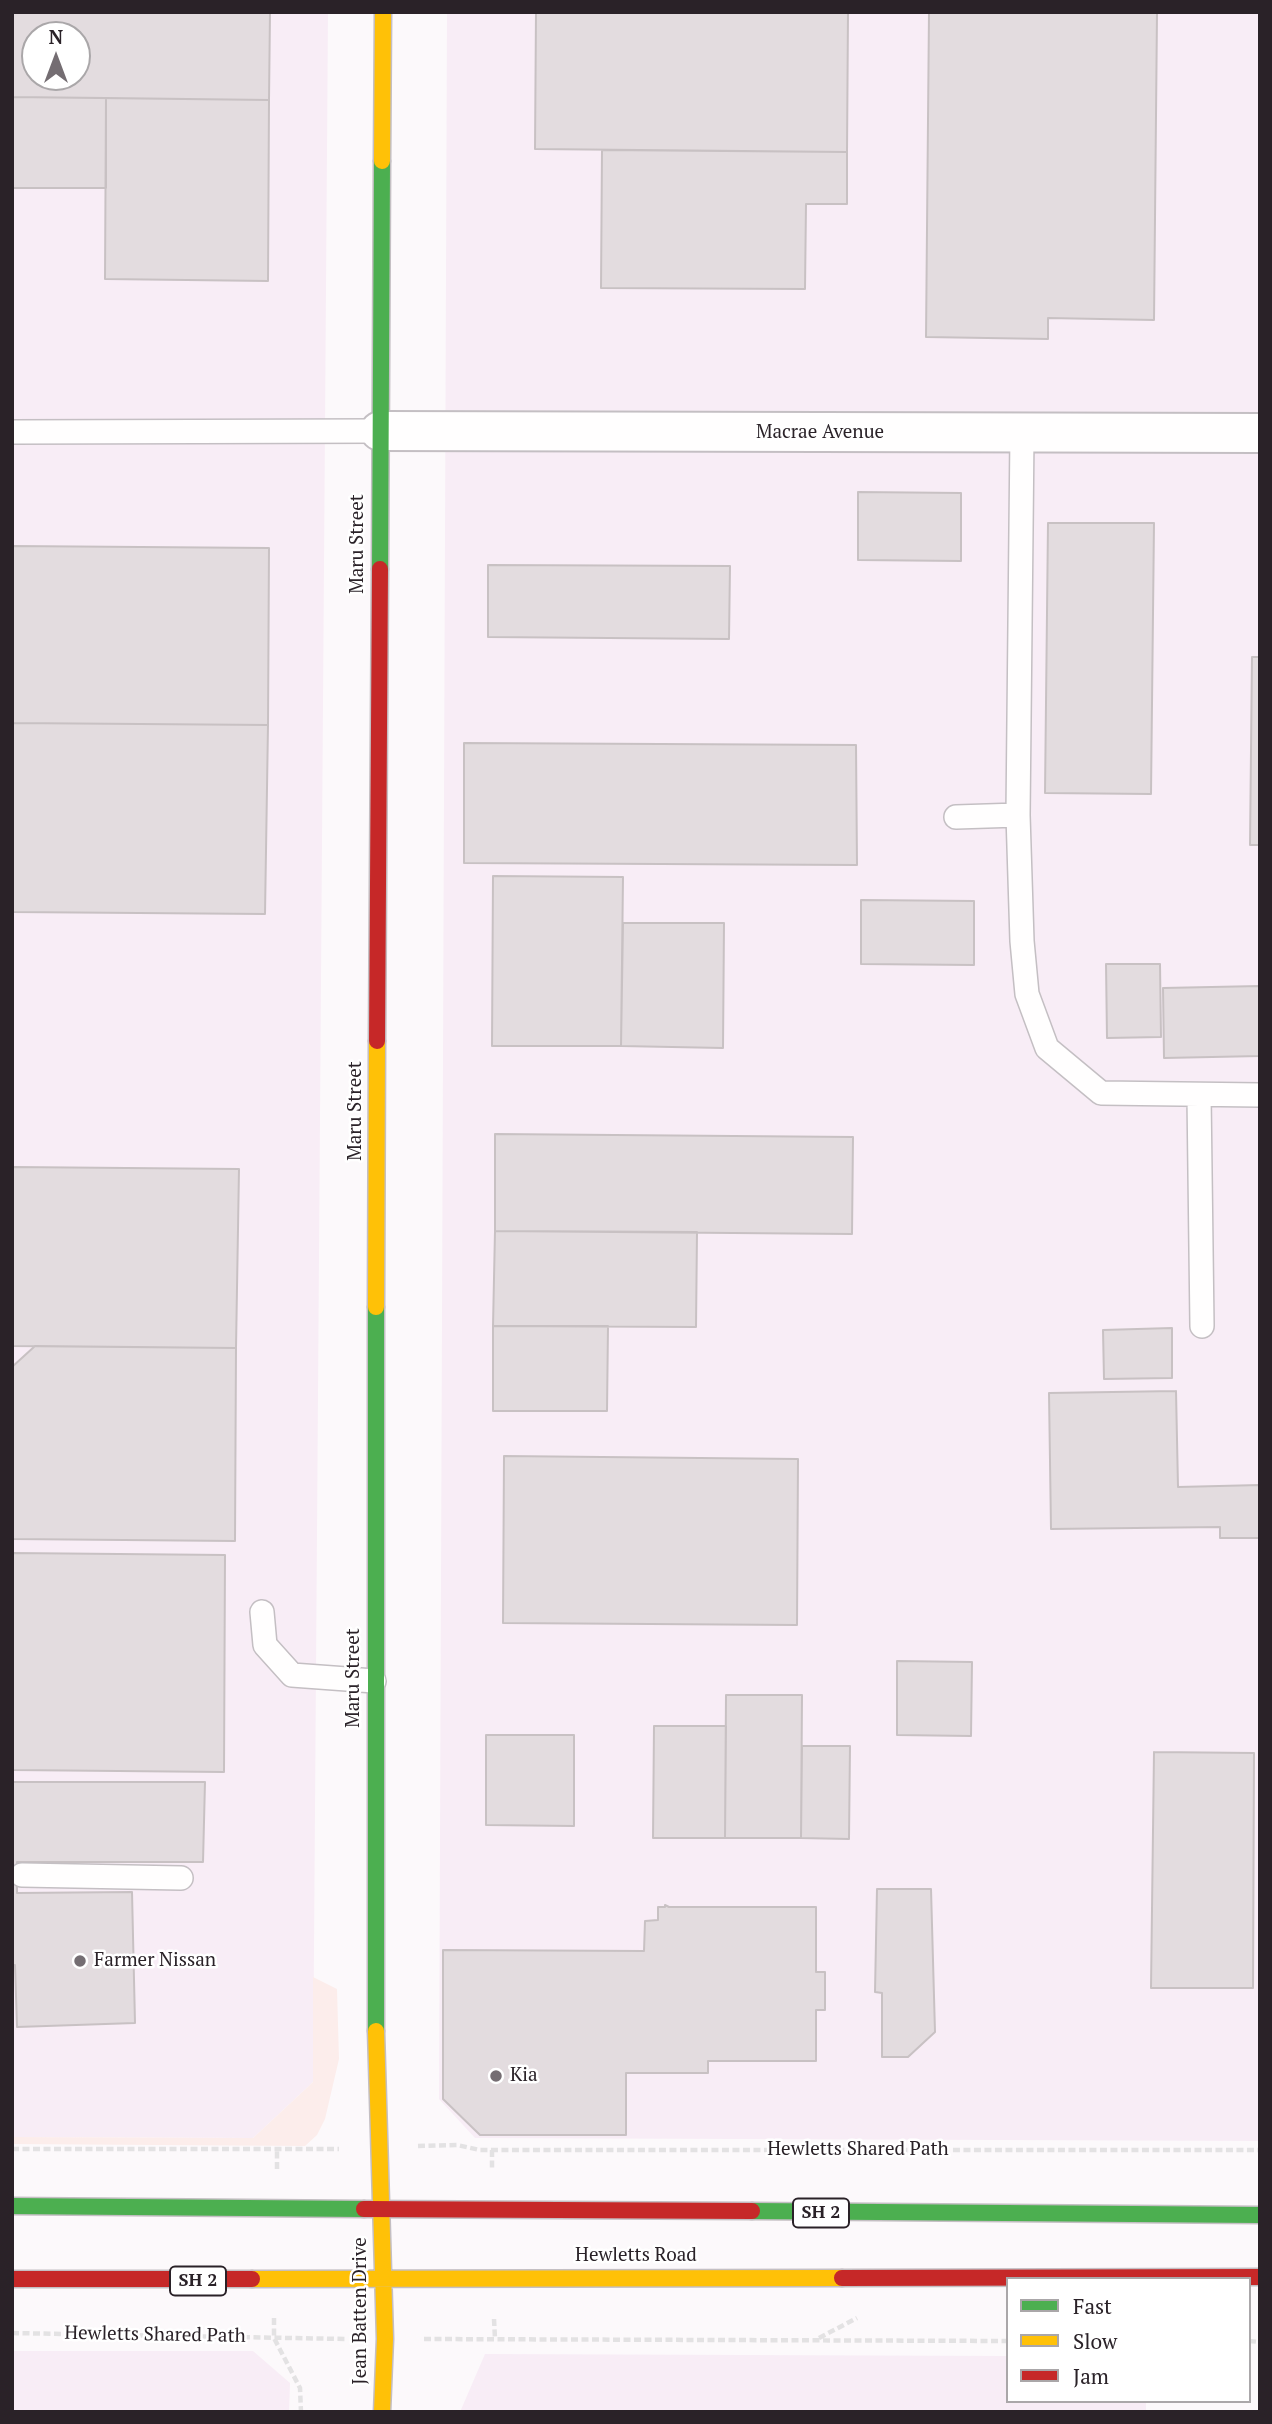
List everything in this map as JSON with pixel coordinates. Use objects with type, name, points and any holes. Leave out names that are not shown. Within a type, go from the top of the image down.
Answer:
[{"type":"main road","name":"Maru Street","points":[[381,2210],[377,2124],[374,1681],[383,12]]},
{"type":"main road","name":"SH 2","points":[[12,2206],[1260,2215]]},
{"type":"main road","name":"Jean Batten Drive","points":[[381,2210],[384,2280],[382,2412]]},
{"type":"main road","name":"Hewletts Road","points":[[12,2279],[384,2280],[494,2276],[1260,2277]]},
{"type":"street","name":"Macrae Avenue","points":[[380,431],[1260,433]]},
{"type":"lane","points":[[12,432],[380,431]]},
{"type":"lane","points":[[1022,434],[1018,815],[1027,994],[1046,1048],[1101,1093],[1260,1095]]},
{"type":"lane","points":[[956,817],[1018,815]]},
{"type":"lane","points":[[1199,1096],[1202,1326]]},
{"type":"lane","points":[[262,1612],[265,1645],[292,1675],[374,1681]]},
{"type":"lane","points":[[22,1875],[181,1878]]},
{"type":"path","name":"Hewletts Shared Path","points":[[457,2145],[480,2150],[1260,2150]]},
{"type":"path","points":[[12,2149],[296,2150]]},
{"type":"path","name":"Hewletts Shared Path","points":[[12,2333],[297,2340]]},
{"type":"path","points":[[274,2338],[300,2388],[301,2412]]},
{"type":"path","points":[[465,2339],[1006,2341]]},
{"type":"shaded area","points":[[12,12],[328,12],[313,2082],[253,2138],[12,2137]]},
{"type":"shaded area","points":[[447,12],[1260,12],[1260,2141],[475,2138],[439,2099]]},
{"type":"shaded area","points":[[313,1977],[337,1989],[339,2059],[325,2119],[317,2135],[305,2146],[12,2144],[12,2137],[253,2138],[313,2082]]},
{"type":"shaded area","points":[[12,2351],[253,2351],[290,2383],[289,2412],[12,2412]]},
{"type":"shaded area","points":[[485,2354],[1006,2356],[1006,2403],[1146,2403],[1146,2412],[460,2412]]},
{"type":"building","points":[[12,12],[270,12],[269,100],[12,97]]},
{"type":"building","points":[[536,12],[848,12],[847,152],[535,149]]},
{"type":"building","points":[[929,12],[1157,13],[1154,320],[1048,318],[1048,339],[926,337]]},
{"type":"building","points":[[12,97],[106,98],[106,188],[12,188]]},
{"type":"building","points":[[106,98],[269,100],[268,281],[105,279]]},
{"type":"building","points":[[602,150],[847,152],[847,204],[806,204],[805,289],[601,288]]},
{"type":"building","points":[[858,492],[961,493],[961,561],[858,560]]},
{"type":"building","points":[[1048,523],[1154,523],[1151,794],[1045,793]]},
{"type":"building","points":[[12,546],[269,548],[268,725],[12,723]]},
{"type":"building","points":[[488,565],[730,566],[729,639],[488,637]]},
{"type":"building","points":[[1252,657],[1260,657],[1260,845],[1250,845]]},
{"type":"building","points":[[12,723],[268,725],[265,914],[12,912]]},
{"type":"building","points":[[464,743],[856,745],[857,865],[464,863]]},
{"type":"building","points":[[493,876],[623,877],[621,1046],[492,1046]]},
{"type":"building","points":[[861,900],[974,901],[974,965],[861,964]]},
{"type":"building","points":[[623,923],[724,923],[723,1048],[621,1046]]},
{"type":"building","points":[[1106,964],[1160,964],[1161,1037],[1107,1038]]},
{"type":"building","points":[[1260,986],[1260,1056],[1164,1058],[1163,988]]},
{"type":"building","points":[[495,1134],[853,1137],[852,1234],[495,1231]]},
{"type":"building","points":[[13,1167],[239,1169],[236,1348],[12,1346]]},
{"type":"building","points":[[495,1231],[697,1232],[696,1327],[493,1326]]},
{"type":"building","points":[[493,1326],[608,1326],[607,1411],[493,1411]]},
{"type":"building","points":[[1172,1328],[1172,1378],[1104,1379],[1103,1330]]},
{"type":"building","points":[[35,1346],[236,1348],[235,1541],[12,1539],[12,1367]]},
{"type":"building","points":[[1176,1391],[1178,1487],[1260,1485],[1260,1538],[1220,1538],[1220,1527],[1051,1529],[1049,1393]]},
{"type":"building","points":[[504,1456],[798,1459],[797,1625],[503,1623]]},
{"type":"building","points":[[12,1553],[225,1555],[224,1772],[12,1770]]},
{"type":"building","points":[[897,1661],[972,1662],[971,1736],[897,1735]]},
{"type":"building","points":[[726,1695],[802,1695],[801,1838],[725,1838]]},
{"type":"building","points":[[654,1726],[726,1726],[725,1838],[653,1838]]},
{"type":"building","points":[[486,1735],[574,1735],[574,1826],[486,1825]]},
{"type":"building","points":[[802,1746],[850,1746],[849,1839],[801,1838]]},
{"type":"building","points":[[1154,1752],[1254,1753],[1253,1988],[1151,1988]]},
{"type":"building","points":[[12,1782],[205,1782],[203,1862],[17,1862],[17,1893],[132,1892],[135,2023],[17,2027],[15,1965],[12,1965]]},
{"type":"building","points":[[877,1889],[931,1889],[935,2032],[908,2057],[882,2057],[882,1993],[875,1992]]},
{"type":"building","points":[[658,1907],[816,1907],[816,1972],[825,1972],[825,2010],[816,2010],[816,2061],[708,2061],[708,2073],[626,2073],[626,2135],[480,2135],[443,2099],[443,1950],[644,1951],[645,1921],[658,1920]]},
{"type":"traffic: fast","points":[[380,569],[382,161]]},
{"type":"traffic: fast","points":[[376,1307],[376,2031]]},
{"type":"traffic: fast","points":[[12,2206],[364,2209]]},
{"type":"traffic: fast","points":[[752,2211],[1260,2215]]},
{"type":"traffic: slow","points":[[382,161],[383,12]]},
{"type":"traffic: slow","points":[[376,1307],[377,1041]]},
{"type":"traffic: slow","points":[[376,2031],[385,2339],[382,2412]]},
{"type":"traffic: slow","points":[[252,2279],[842,2278]]},
{"type":"traffic: jam","points":[[377,1041],[380,569]]},
{"type":"traffic: jam","points":[[364,2209],[752,2211]]},
{"type":"traffic: jam","points":[[1251,2277],[1260,2277]]},
{"type":"traffic: jam","points":[[842,2278],[1006,2278]]},
{"type":"traffic: jam","points":[[12,2279],[252,2279]]},
{"type":"place","name":"Farmer Nissan","points":[[80,1961]]},
{"type":"place","name":"Kia","points":[[496,2076]]}]
